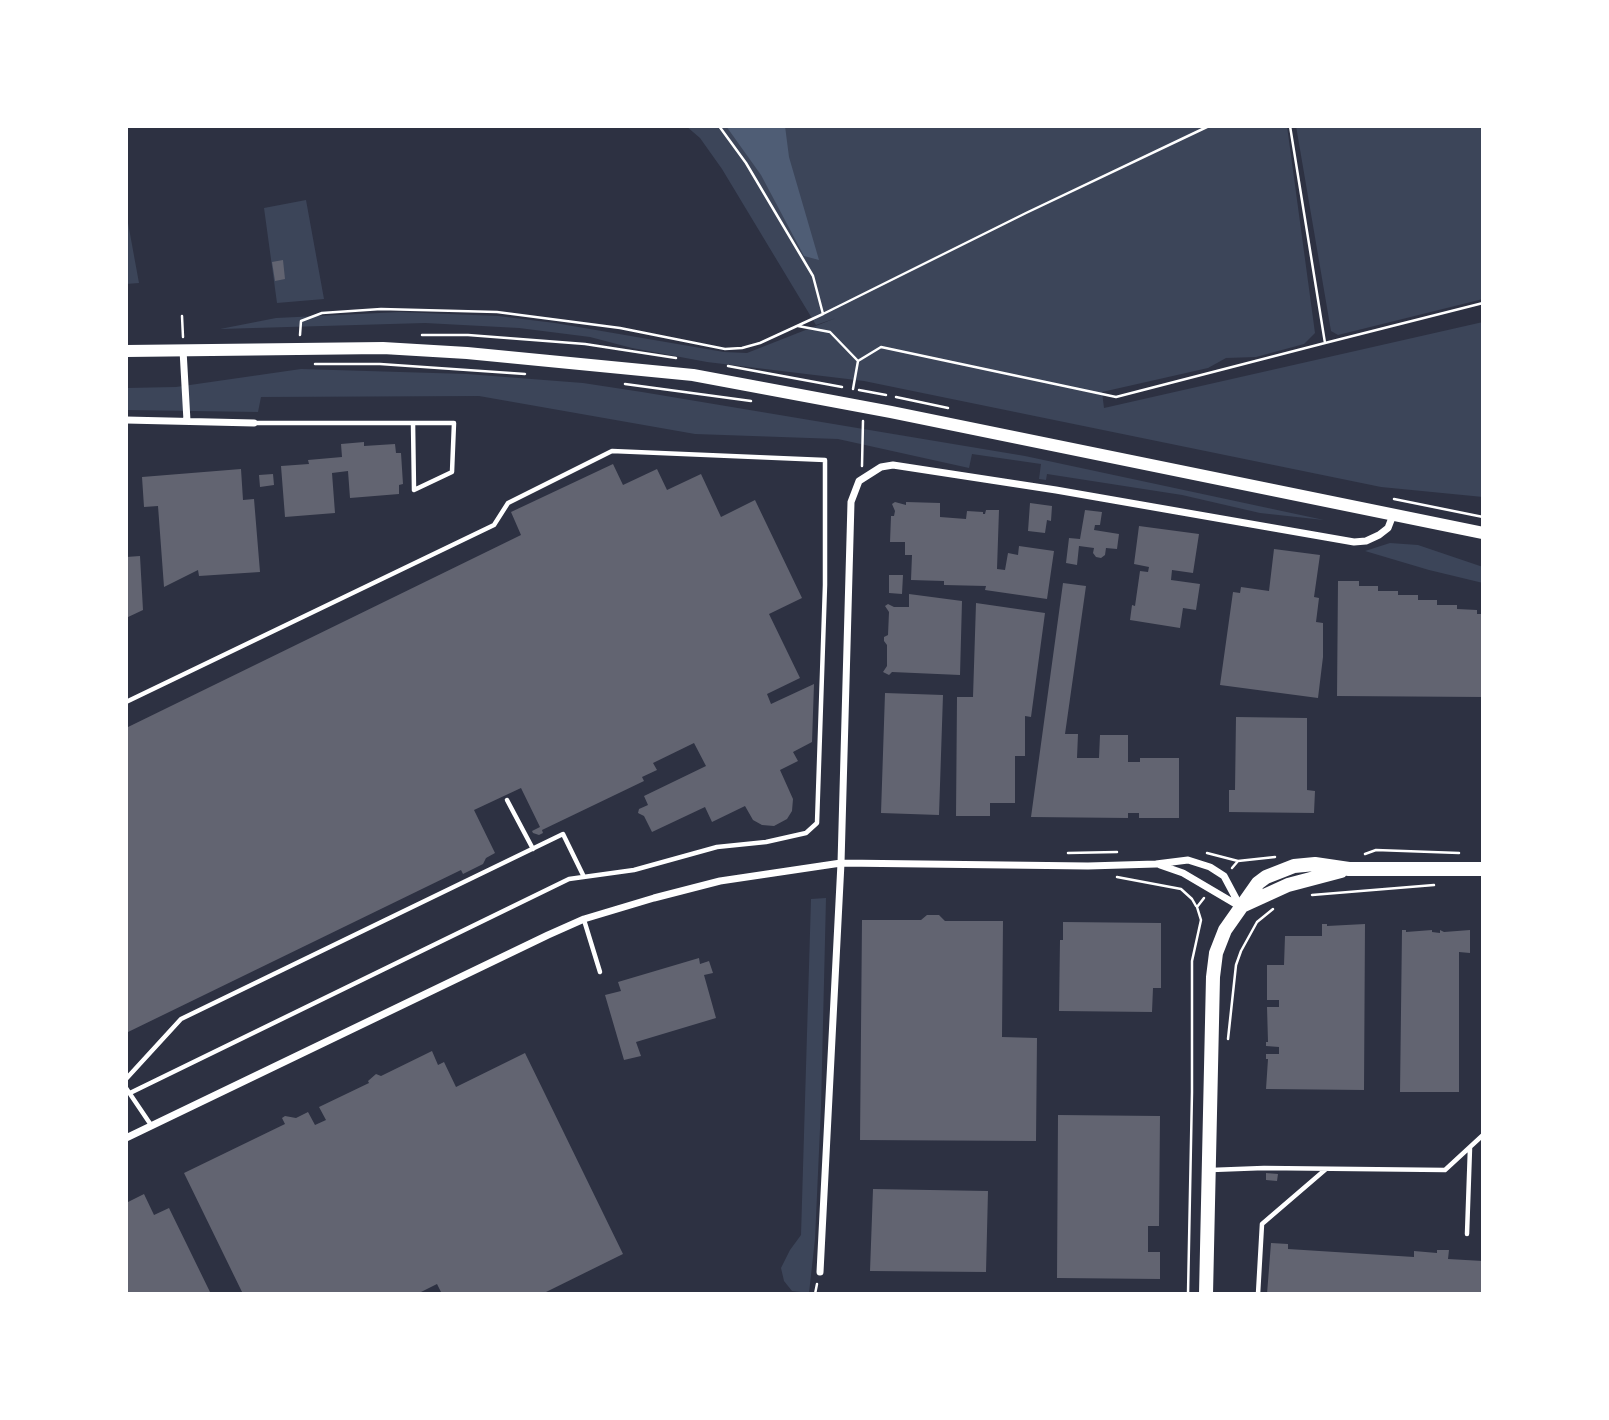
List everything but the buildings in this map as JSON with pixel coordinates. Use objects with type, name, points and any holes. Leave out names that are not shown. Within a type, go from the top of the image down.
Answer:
[{"type":"main road","points":[[1206,1294],[1214,964],[1224,930],[1258,883],[1282,870],[1304,864],[1349,869],[1483,869]]},
{"type":"street","points":[[126,351],[383,348],[467,353],[693,375],[864,407],[1483,533]]},
{"type":"street","points":[[183,350],[187,421]]},
{"type":"street","points":[[126,420],[254,423]]},
{"type":"street","points":[[820,1272],[841,863],[851,502],[859,481],[881,467],[893,465],[1056,490],[1354,542],[1366,541],[1388,528],[1393,514]]},
{"type":"street","points":[[126,1138],[584,919],[719,881],[841,863],[1011,866],[1156,864],[1188,860],[1210,867],[1224,876],[1241,907]]},
{"type":"street","points":[[1156,864],[1182,873],[1241,907]]},
{"type":"lane","points":[[254,423],[414,423],[454,423],[453,472],[415,490],[414,423]]},
{"type":"lane","points":[[126,702],[494,525],[508,503],[612,451],[825,460],[825,585],[817,823],[806,833],[766,842],[717,847],[634,870],[569,879],[128,1091],[151,1125]]},
{"type":"lane","points":[[507,800],[533,849]]},
{"type":"lane","points":[[126,1079],[181,1019],[563,834],[584,877]]},
{"type":"lane","points":[[584,919],[600,972]]},
{"type":"lane","points":[[1209,1171],[1264,1168],[1445,1170],[1483,1135]]},
{"type":"lane","points":[[1467,1234],[1470,1146]]},
{"type":"lane","points":[[1258,1294],[1262,1224],[1326,1169]]},
{"type":"path","points":[[719,126],[746,163],[813,276],[823,314]]},
{"type":"path","points":[[300,334],[301,321],[323,313],[381,309],[497,313],[621,328],[725,349],[742,348],[798,326],[1209,126]]},
{"type":"path","points":[[1290,126],[1325,343]]},
{"type":"path","points":[[853,390],[858,361],[881,347],[1116,397],[1483,303]]},
{"type":"path","points":[[182,316],[183,350]]},
{"type":"path","points":[[798,326],[830,332],[858,361]]},
{"type":"path","points":[[307,364],[380,365],[531,374]]},
{"type":"path","points":[[622,383],[755,402]]},
{"type":"path","points":[[865,476],[860,463],[866,391]]},
{"type":"path","points":[[1112,876],[1181,889],[1192,898],[1197,907]]},
{"type":"path","points":[[1301,896],[1437,885]]},
{"type":"path","points":[[1247,937],[1257,922],[1281,904]]},
{"type":"path","points":[[1188,1294],[1192,961],[1201,920]]},
{"type":"shaded area","points":[[686,126],[1287,126],[1315,333],[1304,344],[1256,357],[1226,358],[1208,368],[1102,392],[1104,408],[1483,322],[1483,497],[1381,487],[864,381],[707,362],[590,337],[519,328],[425,323],[220,329],[276,318],[400,312],[498,316],[724,352],[747,353],[836,318],[816,325],[722,169],[700,138]]},
{"type":"shaded area","points":[[726,126],[785,126],[789,157],[819,260],[804,256],[761,175]]},
{"type":"shaded area","points":[[1296,126],[1483,126],[1483,299],[1338,335],[1331,331]]},
{"type":"shaded area","points":[[306,200],[324,299],[277,303],[264,208]]},
{"type":"shaded area","points":[[126,212],[139,283],[126,284]]},
{"type":"shaded area","points":[[301,369],[467,374],[583,383],[1025,456],[1324,520],[1260,513],[1182,495],[1047,474],[1046,480],[1039,479],[1041,464],[972,454],[969,468],[838,439],[695,434],[479,396],[261,397],[258,412],[126,410],[126,388],[176,387]]},
{"type":"shaded area","points":[[1390,543],[1418,545],[1483,567],[1483,583],[1365,551]]},
{"type":"shaded area","points":[[826,898],[821,1107],[815,1239],[809,1293],[792,1291],[784,1281],[781,1268],[801,1235],[811,899]]}]
